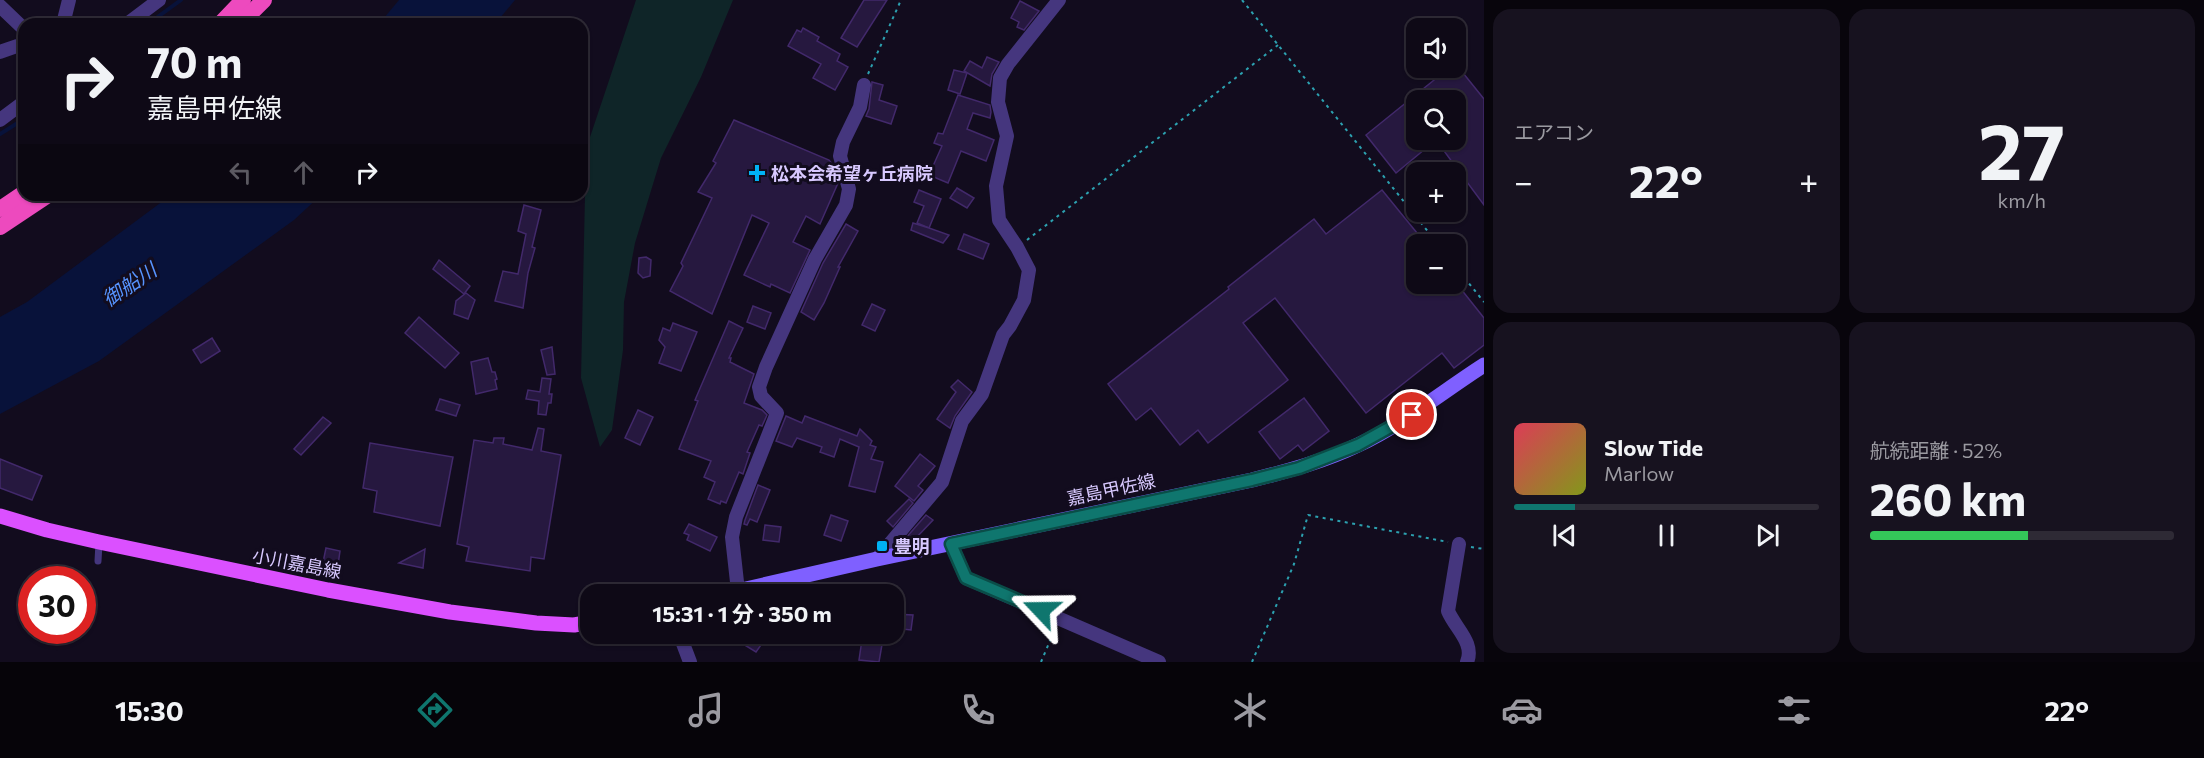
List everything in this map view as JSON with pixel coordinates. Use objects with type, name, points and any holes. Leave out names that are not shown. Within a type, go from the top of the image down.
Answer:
[{"type":"highway","points":[[226,18],[243,0]]},
{"type":"highway","points":[[246,18],[264,0]]},
{"type":"highway","points":[[0,209],[18,197]]},
{"type":"highway","points":[[0,227],[39,201]]},
{"type":"main road","name":"嘉島甲佐線","points":[[766,584],[1299,468],[1358,445],[1412,415],[1484,365]]},
{"type":"main road","name":"小川嘉島線","points":[[0,516],[37,528],[99,542],[328,590],[450,612],[536,623],[580,624]]},
{"type":"street","points":[[64,18],[69,0]]},
{"type":"street","points":[[135,18],[159,0]]},
{"type":"street","points":[[877,559],[942,482],[962,421],[982,394],[1003,335],[1024,300],[1029,270],[999,220],[996,186],[1007,136],[998,102],[1000,78],[1008,64],[1059,0]]},
{"type":"street","points":[[0,6],[18,23]]},
{"type":"street","points":[[0,52],[18,46]]},
{"type":"street","points":[[731,584],[732,537],[736,517],[777,413],[761,396],[759,387],[815,259],[846,205],[849,189],[840,156],[843,142],[860,107],[864,85]]},
{"type":"street","points":[[0,120],[18,106]]},
{"type":"street","points":[[951,544],[966,578],[1159,662]]},
{"type":"street","points":[[1460,544],[1448,611],[1468,642],[1470,655],[1467,662]]},
{"type":"street","points":[[683,644],[690,662]]},
{"type":"lane","points":[[98,561],[99,542]]},
{"type":"path","points":[[864,85],[901,0]]},
{"type":"path","points":[[1242,0],[1430,234]]},
{"type":"path","points":[[1017,247],[1278,45]]},
{"type":"path","points":[[1466,280],[1484,302]]},
{"type":"path","points":[[1252,662],[1294,564],[1308,515],[1484,549]]},
{"type":"path","points":[[1041,662],[1059,618]]},
{"type":"green space","points":[[636,0],[733,0],[701,77],[661,158],[635,243],[624,302],[623,350],[612,430],[600,447],[581,378],[588,143]]},
{"type":"water","points":[[399,0],[515,0],[500,18],[384,18]]},
{"type":"water","name":"御船川","points":[[163,201],[315,201],[294,220],[99,361],[0,414],[0,317],[27,302]]},
{"type":"building","points":[[864,0],[887,0],[857,47],[841,38]]},
{"type":"building","points":[[1020,1],[1039,11],[1024,30],[1017,27],[1019,22],[1011,18]]},
{"type":"building","points":[[803,28],[819,37],[817,41],[840,54],[837,61],[848,67],[835,90],[813,78],[821,64],[788,46],[797,30],[801,32]]},
{"type":"building","points":[[987,57],[999,62],[992,74],[990,86],[964,71],[970,61],[982,68]]},
{"type":"building","points":[[954,70],[967,73],[960,94],[948,90]]},
{"type":"building","points":[[1466,77],[1484,99],[1484,205],[1466,181],[1466,162],[1452,162],[1443,150],[1466,150],[1466,90],[1422,90],[1437,78]]},
{"type":"building","points":[[872,82],[883,85],[879,100],[897,106],[891,124],[866,116]]},
{"type":"building","points":[[958,95],[990,105],[990,118],[973,113],[967,129],[994,140],[986,161],[961,151],[948,183],[929,175],[942,146],[934,143],[938,133],[943,134]]},
{"type":"building","points":[[1406,103],[1406,150],[1424,150],[1409,162],[1406,162],[1406,165],[1396,173],[1366,135]]},
{"type":"building","points":[[734,120],[829,160],[834,166],[828,177],[838,183],[820,224],[806,216],[793,242],[810,250],[790,293],[744,275],[769,223],[752,215],[712,314],[670,291],[712,198],[698,192],[716,163],[713,161]]},
{"type":"building","points":[[957,188],[974,198],[967,208],[950,198]]},
{"type":"building","points":[[919,190],[941,199],[929,228],[917,223],[924,206],[914,202]]},
{"type":"building","points":[[1382,190],[1418,234],[1406,234],[1406,294],[1465,294],[1484,318],[1484,345],[1454,368],[1442,353],[1366,413],[1275,298],[1243,323],[1288,380],[1208,443],[1198,430],[1180,445],[1151,408],[1136,420],[1108,384],[1314,219],[1326,234]]},
{"type":"building","points":[[524,205],[541,210],[532,247],[535,248],[528,273],[523,308],[495,301],[503,271],[518,274],[526,234],[518,231]]},
{"type":"building","points":[[913,223],[949,235],[943,243],[911,230]]},
{"type":"building","points":[[846,224],[858,231],[838,267],[840,267],[824,303],[814,320],[801,312],[823,263]]},
{"type":"building","points":[[964,234],[989,244],[983,259],[958,249]]},
{"type":"building","points":[[646,257],[651,260],[650,276],[643,278],[638,273],[639,258]]},
{"type":"building","points":[[439,260],[470,286],[464,294],[433,269]]},
{"type":"building","points":[[466,293],[475,300],[468,319],[454,314],[456,301]]},
{"type":"building","points":[[872,304],[885,310],[875,331],[862,325]]},
{"type":"building","points":[[753,306],[771,313],[765,329],[747,322]]},
{"type":"building","points":[[419,317],[459,353],[445,368],[405,333]]},
{"type":"building","points":[[729,321],[743,328],[729,358],[731,358],[730,362],[754,374],[744,403],[762,410],[767,415],[762,426],[759,425],[747,452],[750,453],[743,474],[739,472],[726,503],[721,501],[720,504],[708,499],[715,482],[704,477],[711,461],[679,449],[698,401],[695,400]]},
{"type":"building","points":[[673,323],[697,332],[681,371],[659,363],[665,347],[659,340],[663,328],[670,331]]},
{"type":"building","points":[[212,338],[220,351],[201,363],[193,350]]},
{"type":"building","points":[[552,347],[555,374],[547,375],[541,350]]},
{"type":"building","points":[[488,358],[492,372],[495,372],[497,389],[476,394],[471,362]]},
{"type":"building","points":[[542,378],[551,379],[549,394],[552,394],[551,403],[548,403],[546,415],[538,414],[539,401],[526,399],[528,390],[540,392]]},
{"type":"building","points":[[958,380],[972,392],[955,416],[950,428],[937,419],[956,392],[951,387]]},
{"type":"building","points":[[1304,398],[1329,431],[1303,451],[1298,445],[1280,459],[1259,432]]},
{"type":"building","points":[[440,399],[460,405],[456,416],[436,410]]},
{"type":"building","points":[[638,410],[653,417],[640,445],[625,438]]},
{"type":"building","points":[[786,416],[802,423],[805,416],[857,436],[860,429],[872,441],[870,445],[876,447],[871,459],[883,462],[875,492],[849,486],[859,447],[840,439],[834,457],[820,452],[822,447],[797,438],[792,447],[776,441]]},
{"type":"building","points":[[323,417],[331,423],[301,455],[294,449]]},
{"type":"building","points":[[538,428],[544,429],[541,451],[561,455],[544,559],[531,557],[530,571],[466,561],[469,547],[457,544],[474,440],[493,443],[494,438],[504,438],[503,444],[532,450]]},
{"type":"building","points":[[370,443],[453,457],[440,526],[374,512],[377,491],[363,488]]},
{"type":"building","points":[[920,454],[935,466],[918,486],[923,490],[914,501],[895,486]]},
{"type":"building","points":[[0,459],[42,476],[32,500],[0,488]]},
{"type":"building","points":[[758,485],[770,490],[757,522],[750,519],[747,525],[744,524],[745,520]]},
{"type":"building","points":[[909,499],[913,503],[893,527],[887,521]]},
{"type":"building","points":[[831,515],[848,521],[841,541],[824,535]]},
{"type":"building","points":[[926,515],[933,520],[913,541],[909,542],[905,539]]},
{"type":"building","points":[[689,524],[717,537],[710,551],[687,540],[689,535],[684,533]]},
{"type":"building","points":[[765,525],[781,527],[779,542],[763,540]]},
{"type":"building","points":[[326,548],[340,551],[335,574],[321,572]]},
{"type":"building","points":[[425,549],[423,568],[399,563]]},
{"type":"building","points":[[904,615],[913,615],[911,630],[904,629]]},
{"type":"building","points":[[743,644],[762,644],[756,652]]},
{"type":"building","points":[[861,644],[882,644],[879,662],[859,660]]},
{"type":"waterway","points":[[156,18],[181,0]]},
{"type":"waterway","points":[[0,134],[18,123]]},
{"type":"place","name":"松本会希望ヶ丘病院","points":[[757,173]]},
{"type":"place","name":"豊明","points":[[882,546]]},
{"type":"route","points":[[1041,610],[966,578],[951,544],[1299,468],[1358,445],[1412,415]]}]
